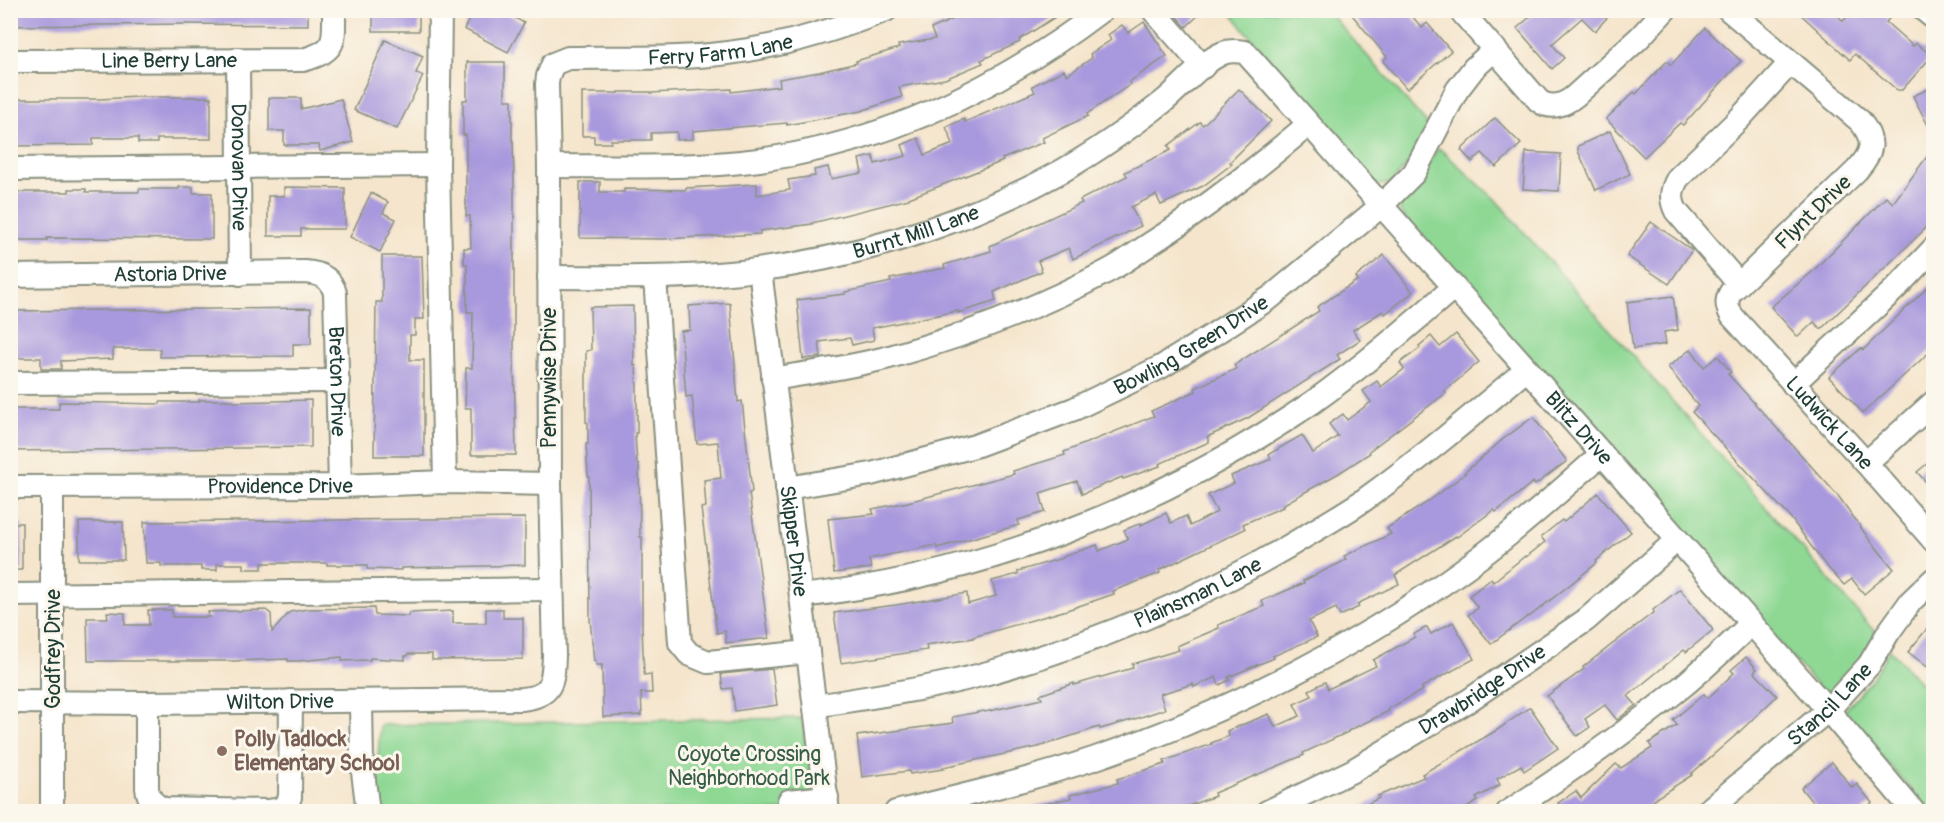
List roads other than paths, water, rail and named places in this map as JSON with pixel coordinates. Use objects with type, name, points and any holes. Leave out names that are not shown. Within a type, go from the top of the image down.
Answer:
[{"type":"street","name":"Line Berry Lane","points":[[10,61],[238,59],[294,61],[326,52],[334,37],[334,10]]},
{"type":"street","points":[[440,10],[438,165],[445,482]]},
{"type":"street","name":"Ferry Farm Lane","points":[[553,64],[568,58],[685,56],[726,53],[778,45],[845,27],[886,10]]},
{"type":"street","points":[[549,166],[714,164],[783,155],[856,138],[931,112],[989,85],[1045,51],[1102,10]]},
{"type":"street","points":[[1153,10],[1203,67]]},
{"type":"street","points":[[1461,10],[1539,101],[1544,105],[1553,106],[1575,96],[1639,38],[1665,10]]},
{"type":"street","name":"Flynt Drive","points":[[1727,303],[1731,292],[1857,170],[1871,148],[1865,127],[1854,115],[1729,10]]},
{"type":"street","points":[[1924,10],[1934,18]]},
{"type":"street","name":"Bowling Green Drive","points":[[787,488],[871,474],[975,446],[1074,409],[1161,367],[1242,317],[1271,297],[1381,206],[1414,173],[1456,90],[1474,68],[1495,49]]},
{"type":"street","name":"Burnt Mill Lane","points":[[549,277],[656,277],[760,270],[801,264],[896,240],[996,203],[1062,171],[1121,133],[1221,54],[1237,51]]},
{"type":"street","name":"Blitz Drive","points":[[1237,51],[1249,55],[1828,710],[1914,812]]},
{"type":"street","name":"Donovan Drive","points":[[238,59],[240,274]]},
{"type":"street","points":[[1739,284],[1676,211],[1672,201],[1672,190],[1677,178],[1740,118],[1791,62]]},
{"type":"street","name":"Pennywise Drive","points":[[547,690],[554,671],[547,84],[553,64]]},
{"type":"street","points":[[773,379],[892,356],[945,340],[1043,303],[1110,270],[1185,222],[1309,124]]},
{"type":"street","points":[[10,169],[438,165]]},
{"type":"street","points":[[1793,384],[1894,290],[1934,248]]},
{"type":"street","name":"Skipper Drive","points":[[760,270],[827,804]]},
{"type":"street","name":"Astoria Drive","points":[[10,276],[305,272],[316,273],[328,279]]},
{"type":"street","points":[[656,277],[680,643],[689,654],[708,662],[808,652]]},
{"type":"street","name":"Breton Drive","points":[[328,279],[335,293],[340,486]]},
{"type":"street","points":[[801,596],[874,585],[951,568],[1019,548],[1124,507],[1203,469],[1313,401],[1380,351],[1454,288]]},
{"type":"street","name":"Ludwick Lane","points":[[1727,303],[1732,316],[1934,541]]},
{"type":"street","name":"Plainsman Lane","points":[[816,706],[904,692],[975,676],[1055,652],[1134,622],[1205,591],[1280,552],[1363,501],[1457,429],[1527,369]]},
{"type":"street","points":[[10,383],[338,381]]},
{"type":"street","points":[[1866,464],[1932,406]]},
{"type":"street","points":[[896,812],[1094,758],[1205,716],[1314,663],[1399,612],[1487,552],[1602,454]]},
{"type":"street","name":"Providence Drive","points":[[10,487],[340,486],[445,482],[550,484]]},
{"type":"street","name":"Godfrey Drive","points":[[52,487],[52,812]]},
{"type":"street","name":"Drawbridge Drive","points":[[1267,812],[1352,771],[1468,701],[1586,620],[1677,540]]},
{"type":"street","name":"Stancil Lane","points":[[1706,812],[1828,710],[1869,665],[1911,601],[1934,579]]},
{"type":"street","points":[[10,595],[552,589]]},
{"type":"street","points":[[1508,812],[1548,786],[1684,685],[1751,624]]},
{"type":"street","name":"Wilton Drive","points":[[10,702],[147,703],[522,699],[539,696],[547,690]]},
{"type":"street","points":[[147,703],[147,788],[155,804],[165,809],[267,811],[281,809],[290,797],[291,701]]},
{"type":"street","points":[[361,701],[362,764],[369,812]]},
{"type":"street","points":[[791,812],[789,801],[827,804]]},
{"type":"place","name":"Polly Tadlock Elementary School","points":[[222,751]]},
{"type":"park label","name":"Coyote Crossing Neighborhood Park","points":[[749,766]]}]
